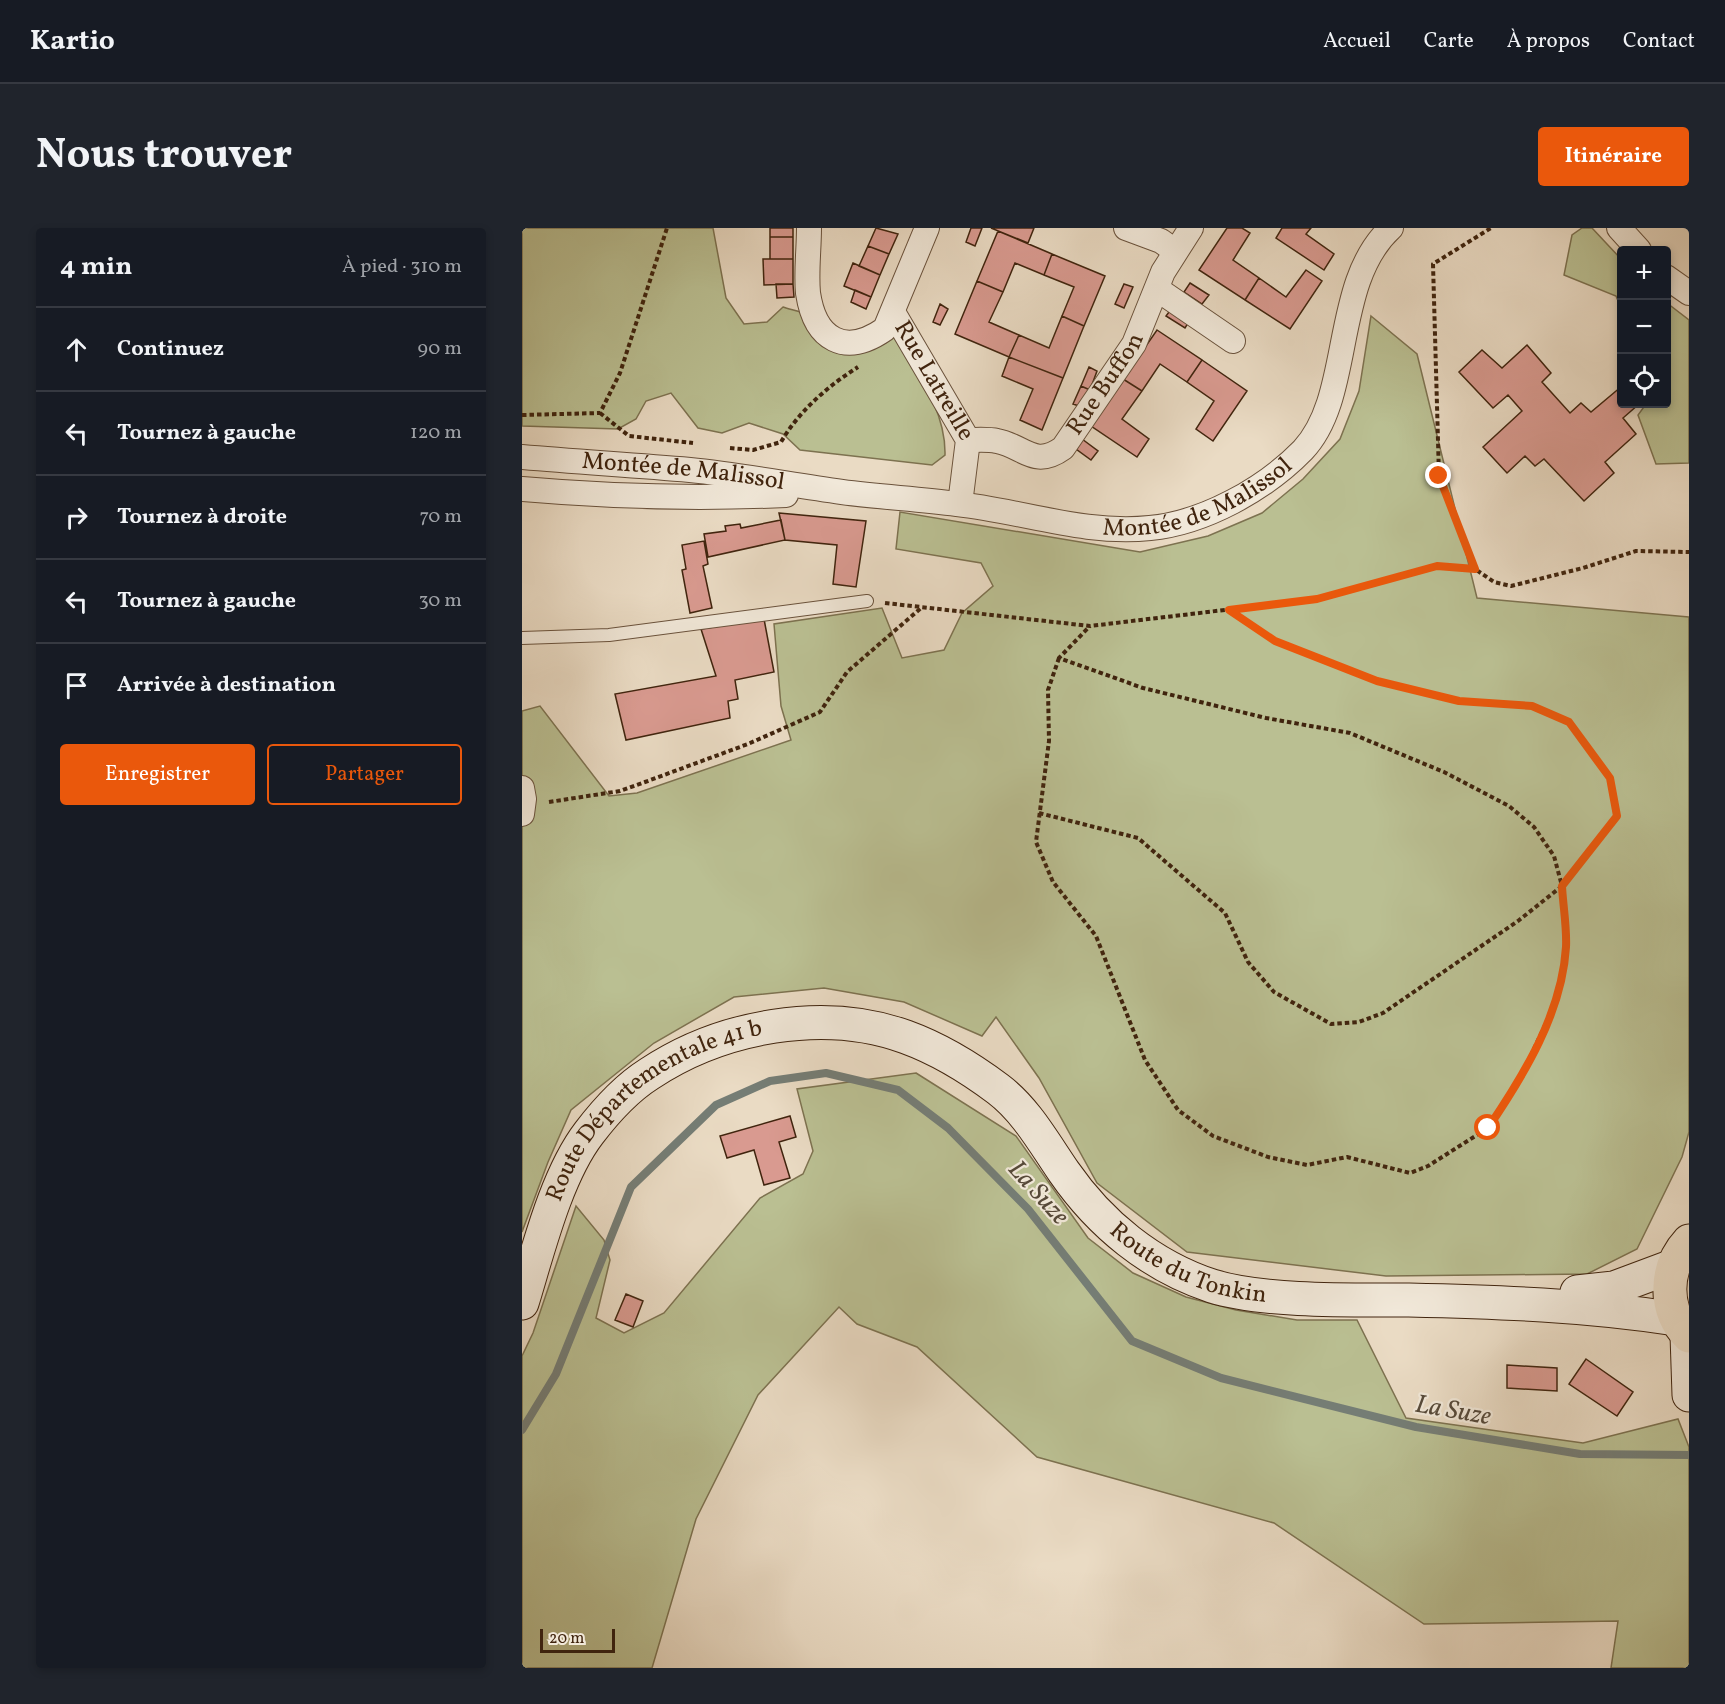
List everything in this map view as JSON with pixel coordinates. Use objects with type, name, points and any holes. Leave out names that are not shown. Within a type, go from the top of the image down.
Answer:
[{"type":"main road","points":[[1681,1254],[1669,1293],[1684,1330]]},
{"type":"street","points":[[809,228],[808,292],[813,313],[824,333],[837,343],[863,341],[885,329],[893,312]]},
{"type":"street","name":"Rue Latreille","points":[[927,228],[893,312],[968,440],[960,504]]},
{"type":"street","points":[[1126,228],[1161,241],[1175,251]]},
{"type":"street","name":"Rue Buffon","points":[[968,440],[996,441],[1040,458],[1053,456],[1063,448],[1134,344],[1156,289],[1175,251],[1191,228]]},
{"type":"street","name":"Montée de Malissol","points":[[522,457],[693,471],[844,492],[960,504],[1118,531],[1181,522],[1212,511],[1245,494],[1304,449],[1324,416],[1350,306],[1361,275],[1382,237],[1391,228]]},
{"type":"street","points":[[1619,228],[1635,246]]},
{"type":"street","points":[[1671,280],[1689,293]]},
{"type":"street","points":[[1156,289],[1233,341]]},
{"type":"street","name":"Montée de Malissol","points":[[522,489],[623,498],[680,499],[844,492]]},
{"type":"street","name":"Route Départementale 41 b","points":[[522,1303],[547,1221],[587,1136],[646,1076],[682,1054],[744,1033],[819,1022],[867,1027]]},
{"type":"street","name":"Route du Tonkin","points":[[867,1027],[905,1036],[945,1054],[1001,1091],[1036,1129],[1091,1209],[1122,1237],[1157,1262],[1215,1287],[1256,1294],[1366,1300],[1487,1301],[1617,1309],[1684,1330]]},
{"type":"street","name":"Route du Tonkin","points":[[1487,1301],[1614,1288],[1681,1254]]},
{"type":"street","points":[[1684,1330],[1688,1393]]},
{"type":"lane","points":[[522,638],[609,634],[867,601]]},
{"type":"path","points":[[600,413],[620,373],[667,228]]},
{"type":"path","points":[[1475,569],[1439,476],[1433,264],[1491,228]]},
{"type":"path","points":[[719,446],[753,450],[781,442],[791,424],[818,397],[865,363]]},
{"type":"path","points":[[522,415],[600,413],[629,436],[697,444]]},
{"type":"path","points":[[867,601],[1090,626],[1317,599],[1437,566],[1475,569],[1494,582],[1511,586],[1583,568],[1636,551],[1689,552]]},
{"type":"path","points":[[523,803],[628,788],[748,744],[820,711],[847,672],[922,608]]},
{"type":"path","points":[[1039,813],[1138,838],[1225,913],[1248,962],[1274,992],[1331,1024],[1359,1022],[1383,1013],[1518,921],[1562,886],[1617,816],[1610,778],[1569,722],[1532,706],[1459,701],[1377,681],[1275,641],[1229,610]]},
{"type":"path","points":[[1059,658],[1143,688],[1266,718],[1350,733],[1444,772],[1509,806],[1534,827],[1554,856],[1562,886],[1566,947],[1556,1002],[1519,1082],[1488,1128],[1428,1166],[1410,1173],[1347,1157],[1306,1165],[1268,1157],[1213,1136],[1178,1110],[1145,1060],[1095,936],[1053,882],[1036,842],[1049,741],[1048,690],[1059,658],[1090,626]]},
{"type":"green space","points":[[522,228],[713,228],[726,298],[744,324],[767,322],[783,307],[809,316],[846,349],[853,351],[863,350],[895,336],[929,392],[941,423],[945,455],[932,465],[800,450],[783,434],[749,423],[722,433],[698,428],[671,393],[646,401],[636,419],[618,429],[522,426]]},
{"type":"green space","points":[[1582,228],[1592,228],[1617,255],[1617,298],[1564,275],[1572,235]]},
{"type":"green space","points":[[1671,306],[1689,320],[1689,463],[1656,464],[1638,415],[1643,408],[1671,408]]},
{"type":"green space","points":[[1371,316],[1417,354],[1477,598],[1689,617],[1689,1132],[1682,1157],[1637,1249],[1587,1274],[1386,1276],[1187,1252],[1097,1183],[1039,1078],[996,1017],[982,1036],[904,1002],[824,988],[734,997],[654,1043],[571,1110],[548,1162],[522,1232],[522,711],[540,706],[609,796],[637,793],[791,740],[781,706],[774,624],[882,608],[902,658],[944,650],[962,613],[993,586],[981,563],[896,549],[900,512],[1140,552],[1208,536],[1262,513],[1303,479],[1340,439],[1359,391]]},
{"type":"green space","points":[[916,1073],[1016,1136],[1088,1238],[1133,1273],[1186,1297],[1236,1310],[1297,1320],[1357,1320],[1406,1418],[1583,1443],[1678,1419],[1689,1447],[1689,1668],[1611,1668],[1618,1621],[1424,1624],[1274,1523],[1037,1457],[917,1347],[857,1324],[839,1307],[758,1395],[696,1519],[652,1668],[522,1668],[522,1356],[533,1333],[576,1206],[604,1240],[610,1260],[596,1318],[624,1333],[664,1313],[760,1198],[803,1174],[813,1151],[797,1089]]},
{"type":"building","points":[[770,228],[793,228],[793,237],[770,237]]},
{"type":"building","points":[[876,228],[898,234],[889,254],[868,246]]},
{"type":"building","points":[[971,228],[982,228],[975,246],[966,242]]},
{"type":"building","points":[[991,228],[1034,228],[1028,243]]},
{"type":"building","points":[[1227,228],[1242,228],[1250,233],[1233,260],[1259,278],[1245,300],[1199,270]]},
{"type":"building","points":[[1282,228],[1311,228],[1306,234],[1334,254],[1324,270],[1276,238]]},
{"type":"building","points":[[998,231],[1052,254],[1044,275],[1015,263],[1003,292],[977,281]]},
{"type":"building","points":[[770,237],[793,237],[793,259],[770,259]]},
{"type":"building","points":[[868,246],[889,254],[880,275],[859,266]]},
{"type":"building","points":[[1052,254],[1105,276],[1084,326],[1062,316],[1074,287],[1044,275]]},
{"type":"building","points":[[763,259],[793,259],[793,284],[764,285]]},
{"type":"building","points":[[853,263],[880,275],[871,297],[844,286]]},
{"type":"building","points":[[1306,270],[1322,281],[1290,329],[1245,300],[1259,278],[1286,297]]},
{"type":"building","points":[[977,281],[1003,292],[989,322],[1019,335],[1009,357],[955,334]]},
{"type":"building","points":[[1190,283],[1209,295],[1202,304],[1184,292]]},
{"type":"building","points":[[776,284],[793,284],[794,297],[777,298]]},
{"type":"building","points":[[1124,284],[1133,287],[1124,308],[1115,304]]},
{"type":"building","points":[[855,290],[871,297],[866,309],[851,302]]},
{"type":"building","points":[[940,304],[948,309],[940,325],[933,322]]},
{"type":"building","points":[[1172,308],[1190,320],[1185,328],[1166,316]]},
{"type":"building","points":[[1062,316],[1084,326],[1063,378],[1009,357],[1019,335],[1049,348]]},
{"type":"building","points":[[1157,330],[1202,360],[1187,382],[1160,364],[1142,391],[1123,379]]},
{"type":"building","points":[[1527,345],[1551,373],[1542,382],[1570,413],[1581,403],[1591,412],[1617,390],[1617,408],[1634,408],[1623,418],[1636,434],[1605,462],[1614,473],[1584,501],[1544,459],[1535,466],[1525,456],[1507,473],[1483,447],[1522,411],[1508,395],[1493,408],[1459,372],[1482,350],[1502,368]]},
{"type":"building","points":[[1009,357],[1063,378],[1042,430],[1020,420],[1033,389],[1002,376]]},
{"type":"building","points":[[1202,360],[1247,391],[1213,441],[1196,429],[1214,401],[1187,382]]},
{"type":"building","points":[[1089,367],[1097,371],[1090,390],[1081,386]]},
{"type":"building","points":[[1123,379],[1142,391],[1122,419],[1149,439],[1137,457],[1091,426]]},
{"type":"building","points":[[1081,386],[1090,390],[1082,407],[1073,404]]},
{"type":"building","points":[[1082,439],[1098,451],[1091,460],[1076,449]]},
{"type":"building","points":[[779,513],[866,521],[856,587],[833,584],[837,545],[785,540]]},
{"type":"building","points":[[781,520],[785,540],[708,557],[704,534],[726,531],[725,526],[740,524],[741,528]]},
{"type":"building","points":[[704,541],[708,564],[703,566],[712,608],[690,613],[682,570],[686,569],[682,545]]},
{"type":"building","points":[[764,619],[774,672],[735,680],[738,699],[728,701],[730,718],[626,740],[615,694],[716,676],[701,629]]},
{"type":"building","points":[[790,1116],[796,1137],[779,1142],[790,1178],[764,1185],[754,1150],[727,1158],[720,1136]]},
{"type":"building","points":[[626,1294],[643,1301],[633,1327],[615,1320]]},
{"type":"building","points":[[1586,1359],[1633,1392],[1617,1416],[1569,1384]]},
{"type":"building","points":[[1507,1365],[1557,1368],[1557,1391],[1507,1388]]},
{"type":"waterway","name":"La Suze","points":[[522,1430],[556,1374],[631,1187],[716,1105],[770,1081],[826,1073],[898,1090],[948,1128],[1028,1209],[1132,1341],[1221,1378],[1416,1427],[1580,1454],[1689,1455]]},
{"type":"route","points":[[1439,476],[1475,569],[1437,566],[1317,599],[1229,610],[1275,641],[1377,681],[1459,701],[1532,706],[1569,722],[1610,778],[1617,816],[1562,886],[1566,947],[1556,1002],[1519,1082],[1488,1128]]}]
